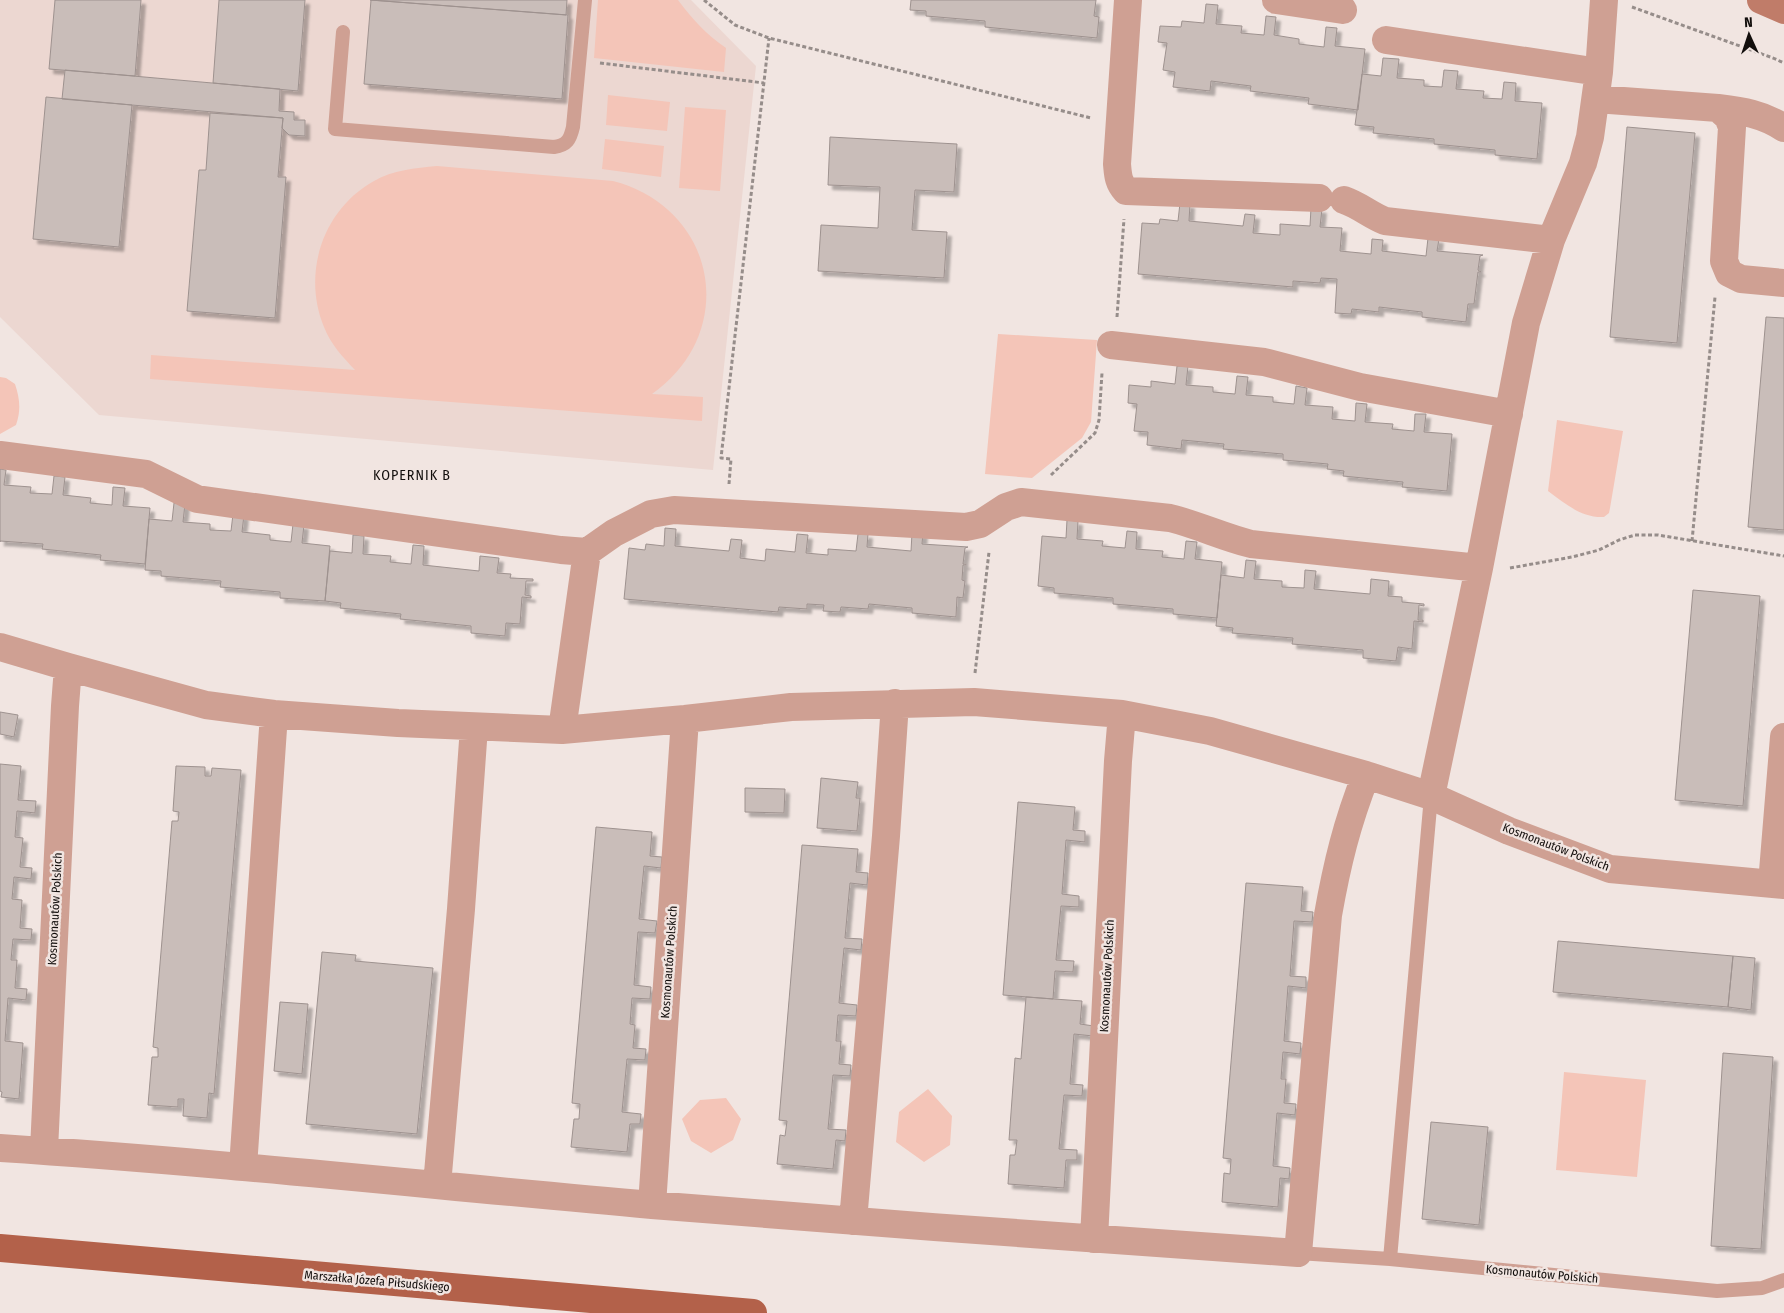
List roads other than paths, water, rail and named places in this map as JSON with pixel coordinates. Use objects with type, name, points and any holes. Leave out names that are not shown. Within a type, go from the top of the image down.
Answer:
[{"type":"main road","name":"Marszałka Józefa Piłsudskiego","points":[[0,1248],[753,1313]]},
{"type":"street","points":[[1128,0],[1118,176],[1121,185],[1126,191],[1331,199],[1355,204],[1373,216],[1385,221],[1551,240]]},
{"type":"street","points":[[1276,0],[1343,10]]},
{"type":"street","points":[[1761,0],[1784,10]]},
{"type":"street","points":[[1431,796],[1479,568],[1526,323],[1551,240],[1583,163],[1590,136],[1599,72],[1615,2]]},
{"type":"street","points":[[1386,40],[1599,72]]},
{"type":"street","points":[[1596,99],[1751,112],[1772,119],[1784,128]]},
{"type":"street","points":[[1718,108],[1728,116],[1732,127],[1724,261],[1729,273],[1741,278],[1784,283]]},
{"type":"street","points":[[1111,345],[1264,362],[1360,387],[1509,414]]},
{"type":"street","points":[[0,455],[146,474],[197,499],[561,550],[587,552],[614,533],[651,514],[674,510],[966,527],[980,524],[1006,507],[1021,502],[1170,518],[1193,523],[1232,539],[1251,544],[1479,568]]},
{"type":"street","points":[[562,730],[587,552]]},
{"type":"street","name":"Kosmonautów Polskich","points":[[0,647],[68,668],[206,705],[274,714],[398,723],[562,730],[685,719],[792,706],[974,702],[1122,714],[1210,731],[1366,775],[1431,796],[1509,830],[1610,869],[1778,884]]},
{"type":"street","name":"Kosmonautów Polskich","points":[[44,1150],[64,716],[68,668]]},
{"type":"street","points":[[853,1221],[886,836],[895,703]]},
{"type":"street","points":[[242,1167],[274,714]]},
{"type":"street","name":"Kosmonautów Polskich","points":[[1094,1239],[1122,714]]},
{"type":"street","name":"Kosmonautów Polskich","points":[[652,1205],[685,719]]},
{"type":"street","points":[[437,1185],[461,909],[474,727]]},
{"type":"street","points":[[1778,884],[1784,737]]},
{"type":"street","points":[[1298,1252],[1328,915],[1336,868],[1351,815],[1366,775]]},
{"type":"street","name":"Kosmonautów Polskich","points":[[0,1148],[242,1167],[652,1205],[1094,1239],[1298,1252]]},
{"type":"lane","points":[[343,32],[335,129],[554,148],[564,146],[570,138],[573,127],[585,0]]},
{"type":"lane","points":[[1390,1259],[1431,796]]},
{"type":"lane","name":"Kosmonautów Polskich","points":[[1298,1252],[1390,1259],[1717,1291],[1762,1288],[1784,1280]]},
{"type":"district","name":"KOPERNIK B","points":[[412,475]]}]
